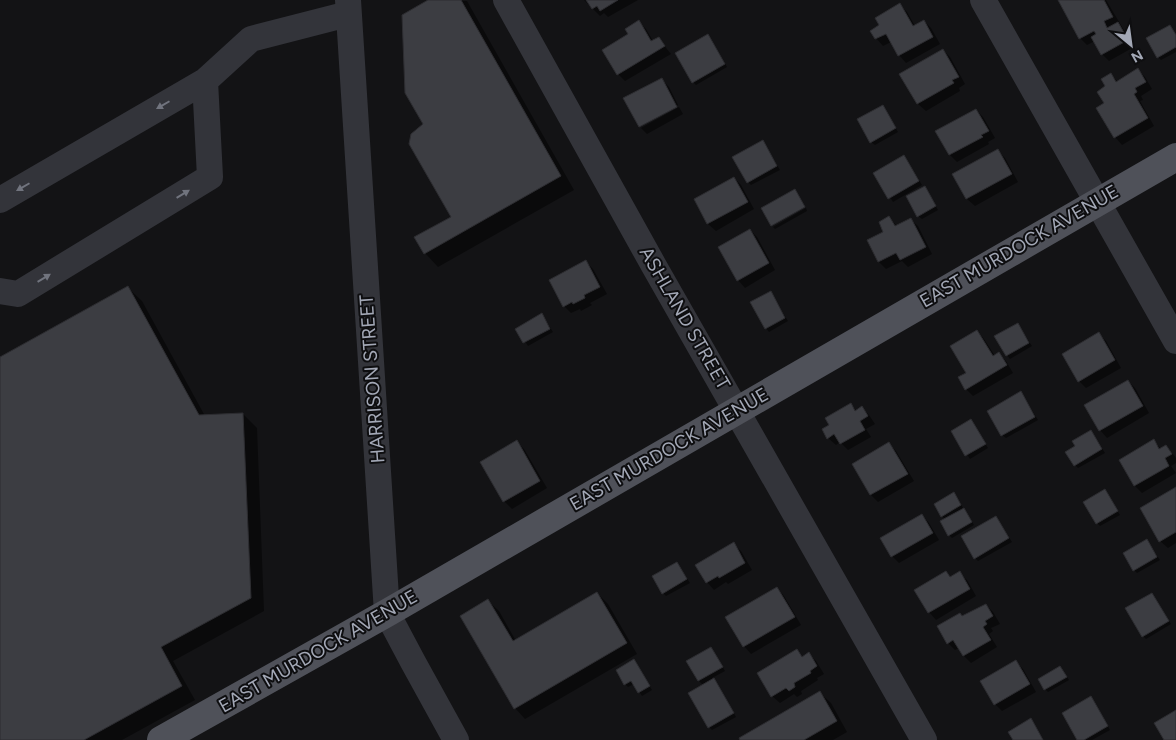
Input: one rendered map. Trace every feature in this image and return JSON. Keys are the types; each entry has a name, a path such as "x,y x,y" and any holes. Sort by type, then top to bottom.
{"main road":[{"name":"EAST MURDOCK AVENUE","path":"167,738 1176,157"}],"street":[{"name":"ASHLAND STREET","path":"506,0 654,266 924,740"},
{"path":"982,0 1176,341"},
{"path":"0,200 206,81 251,39 348,7"},
{"name":"HARRISON STREET","path":"348,7 387,612 456,740"},
{"path":"0,291 18,294 210,178 206,81"}],"building":[{"path":"428,0 461,0 561,176 424,254 414,237 451,217 409,144 411,134 423,124 405,93 402,15"},
{"path":"586,0 618,0 600,11 597,6 592,9"},
{"path":"1058,0 1104,0 1113,17 1104,21 1107,28 1118,22 1128,40 1101,55 1091,37 1096,34 1094,31 1079,39"},
{"path":"900,3 913,26 924,20 933,37 898,56 886,34 875,39 870,31 879,25 875,18"},
{"path":"639,20 651,41 659,37 665,46 617,75 602,50 628,34 625,29"},
{"path":"1170,25 1176,35 1176,47 1157,58 1146,38"},
{"path":"708,34 725,64 692,83 675,53"},
{"path":"943,49 959,77 952,80 954,83 917,104 899,74"},
{"path":"1138,68 1146,82 1135,88 1137,92 1134,94 1148,118 1114,138 1096,108 1104,103 1097,92 1105,86 1101,79 1111,73 1116,82"},
{"path":"662,78 677,107 639,127 623,98"},
{"path":"883,105 896,128 870,143 857,119"},
{"path":"976,109 989,131 981,135 983,137 949,155 935,131"},
{"path":"763,140 777,166 747,183 732,157"},
{"path":"998,149 1012,174 966,199 952,174"},
{"path":"904,155 919,181 888,199 873,173"},
{"path":"734,177 748,202 707,224 694,199"},
{"path":"925,186 936,206 917,217 906,196"},
{"path":"795,189 805,207 771,226 761,208"},
{"path":"889,216 895,226 911,218 926,247 900,260 896,253 878,262 867,240 883,232 879,222"},
{"path":"750,229 769,263 737,281 718,247"},
{"path":"586,260 600,287 584,295 585,298 563,307 549,280"},
{"path":"128,286 199,415 243,413 251,598 161,647 182,686 84,740 0,740 0,357"},
{"path":"771,291 785,318 765,329 750,302"},
{"path":"542,313 550,329 523,343 515,329"},
{"path":"1018,323 1029,343 1006,356 994,336"},
{"path":"977,330 993,356 999,352 1007,365 965,390 958,377 966,373 950,346"},
{"path":"1099,332 1115,360 1078,382 1062,354"},
{"path":"1128,380 1143,406 1099,431 1084,405"},
{"path":"1021,391 1035,417 1001,436 987,411"},
{"path":"851,403 855,411 862,406 868,416 860,421 865,430 840,444 834,434 827,439 822,429 829,425 825,418"},
{"path":"971,419 986,444 965,456 951,431"},
{"path":"1091,430 1102,449 1074,466 1065,452 1075,446 1072,441"},
{"path":"1154,439 1159,449 1166,445 1172,454 1165,458 1169,466 1134,486 1119,460"},
{"path":"517,440 540,481 503,502 480,462"},
{"path":"889,442 908,474 870,495 852,464"},
{"path":"1176,487 1176,532 1159,542 1140,508"},
{"path":"1105,489 1118,511 1096,524 1083,502"},
{"path":"954,492 961,505 941,517 934,504"},
{"path":"964,508 972,522 948,536 940,521"},
{"path":"922,514 933,533 891,557 880,538"},
{"path":"996,516 1009,538 974,559 961,536"},
{"path":"1147,539 1157,557 1133,571 1123,553"},
{"path":"734,542 745,563 706,583 695,565"},
{"path":"677,562 687,579 662,594 652,576"},
{"path":"946,571 950,577 960,571 970,589 928,613 914,590"},
{"path":"777,587 795,617 743,647 725,617"},
{"path":"597,592 627,643 514,709 460,616 488,599 513,641"},
{"path":"1152,593 1169,621 1142,637 1125,608"},
{"path":"986,604 993,616 985,621 987,624 983,627 991,640 963,656 953,640 947,644 937,626 960,613 962,616"},
{"path":"711,647 723,667 698,681 686,661"},
{"path":"797,649 802,657 809,652 817,666 810,671 811,673 794,683 795,687 789,691 786,688 771,697 757,673"},
{"path":"634,659 650,686 638,693 631,681 624,685 616,670"},
{"path":"1016,660 1030,684 994,705 980,681"},
{"path":"1060,666 1067,677 1044,690 1038,679"},
{"path":"714,678 734,713 708,728 688,693"},
{"path":"820,691 837,721 804,740 740,740 739,738"},
{"path":"1091,696 1108,726 1084,740 1077,740 1062,713"},
{"path":"1176,710 1176,740 1164,740 1154,723"},
{"path":"1031,718 1043,740 1013,740 1008,732"}]}
